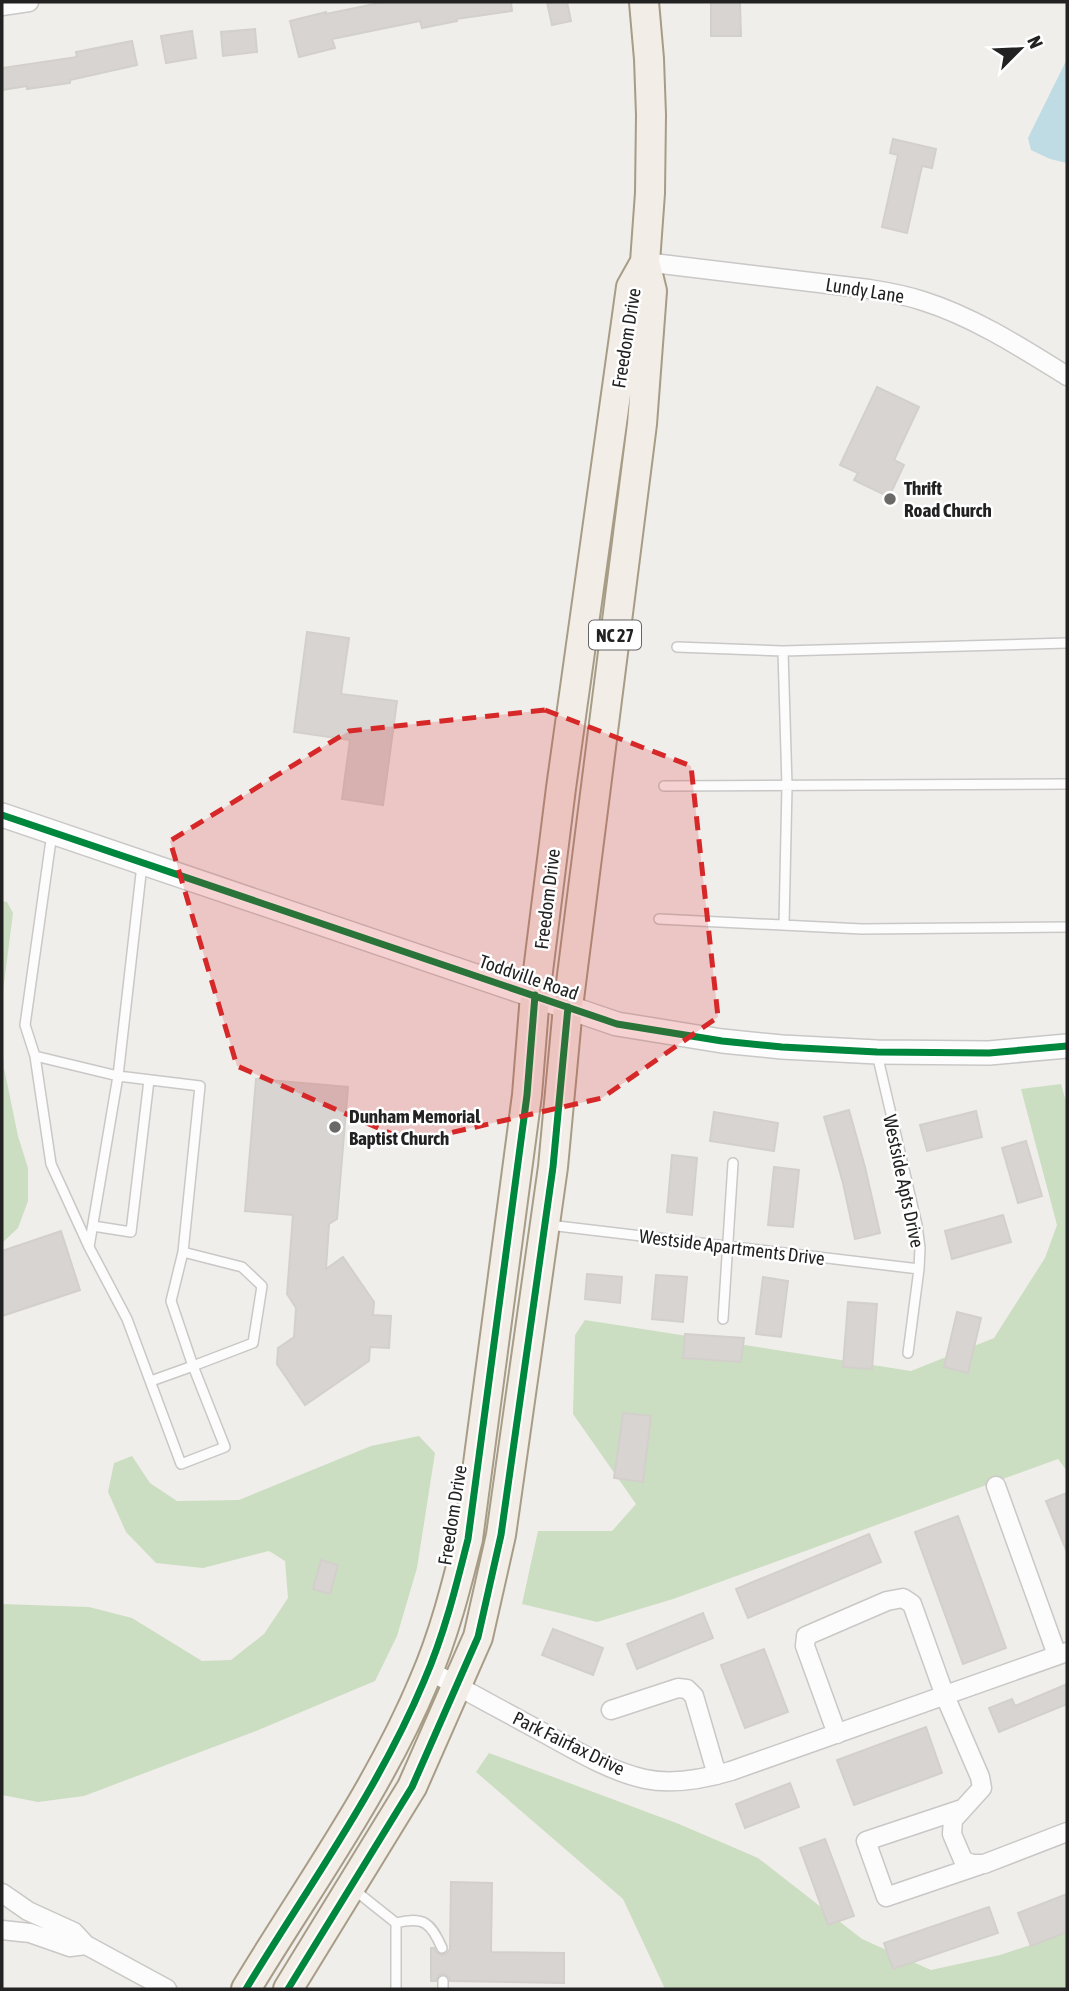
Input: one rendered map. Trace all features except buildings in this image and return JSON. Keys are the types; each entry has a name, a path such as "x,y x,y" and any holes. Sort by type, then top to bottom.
{"main road":[{"name":"Freedom Drive","path":"288,1989 412,1787 478,1637 501,1535 553,1167 568,1007 642,424 652,291 645,262 650,193 651,115 644,2"},
{"name":"Freedom Drive","path":"246,1989 344,1834 389,1756 428,1670 450,1609 468,1539 527,1095 535,995 561,788 631,287 645,262"}],"street":[{"path":"2,6 29,2"},
{"name":"Lundy Lane","path":"645,262 904,295 960,315 1067,376"},
{"name":"Toddville Road","path":"2,815 617,1024 722,1041 877,1052 989,1053 1067,1046"},
{"name":"Park Fairfax Drive","path":"428,1670 613,1768 646,1779 669,1781 717,1775 1062,1653 996,1486"},
{"path":"837,1734 805,1646 806,1636 887,1601 903,1598 912,1604 945,1696 980,1777 982,1788 953,1820 952,1834 963,1860 972,1864 984,1864"},
{"path":"611,1710 678,1688 687,1689 694,1696 717,1775"},
{"path":"965,1808 866,1841 886,1897 1067,1832"},
{"path":"2,1893 28,1911 74,1932 86,1945 166,1989"},
{"path":"2,1930 30,1933 70,1947 86,1945"}],"lane":[{"path":"677,647 783,651 1067,643"},
{"path":"783,651 788,786 784,925"},
{"path":"664,786 1067,784"},
{"path":"34,1056 118,1076 200,1086 183,1252 171,1301 192,1366 225,1447 181,1464 127,1319 89,1247 51,1164 34,1056 25,1025 52,832"},
{"path":"89,1247 118,1076 142,862"},
{"path":"659,919 862,929 1067,927"},
{"name":"Westside Apts Drive","path":"877,1052 920,1248 908,1353"},
{"path":"93,1226 131,1232 149,1080"},
{"path":"723,1319 733,1163"},
{"name":"Westside Apartments Drive","path":"545,1224 919,1269"},
{"path":"150,1381 253,1343 262,1286 242,1267 183,1252"},
{"path":"351,1887 396,1923 418,1920 426,1923 435,1933 442,1948"},
{"path":"396,1923 396,1989"}],"highlighted area":[{"path":"545,710 691,766 718,1017 602,1098 410,1142 237,1066 170,841 349,731"}],"green space":[{"path":"2,901 7,902 13,913 2,999"},
{"path":"2,1040 4,1068 18,1136 28,1168 28,1201 18,1228 2,1243"},
{"path":"1061,1084 1067,1105 1067,1471 1058,1459 673,1599 597,1622 522,1604 538,1531 612,1531 636,1504 573,1414 575,1335 585,1320 911,1371 994,1338 1045,1258 1057,1225 1021,1089"},
{"path":"419,1436 435,1453 417,1568 397,1636 375,1681 256,1731 84,1796 38,1802 2,1795 2,1604 89,1607 132,1618 202,1661 231,1660 264,1634 288,1598 285,1561 269,1551 203,1568 156,1563 126,1532 108,1492 114,1463 132,1456 150,1483 177,1501 239,1500 371,1446"},
{"path":"489,1753 679,1824 758,1858 862,1939 931,1970 1000,1955 1067,1933 1067,1989 665,1989 623,1899 476,1772"}],"water":[{"path":"1067,59 1067,163 1031,150 1028,138"}],"cycle path":[{"path":"2,815 617,1024 722,1041 877,1052 989,1053 1067,1046"},
{"path":"246,1989 364,1800 406,1722 438,1646 449,1611 468,1539 527,1095 535,995"},
{"path":"288,1989 412,1787 478,1637 501,1535 553,1167 568,1007"}],"place":[{"name":"Thrift Road Church","path":"890,499"},
{"name":"Dunham Memorial Baptist Church","path":"335,1127"}]}
